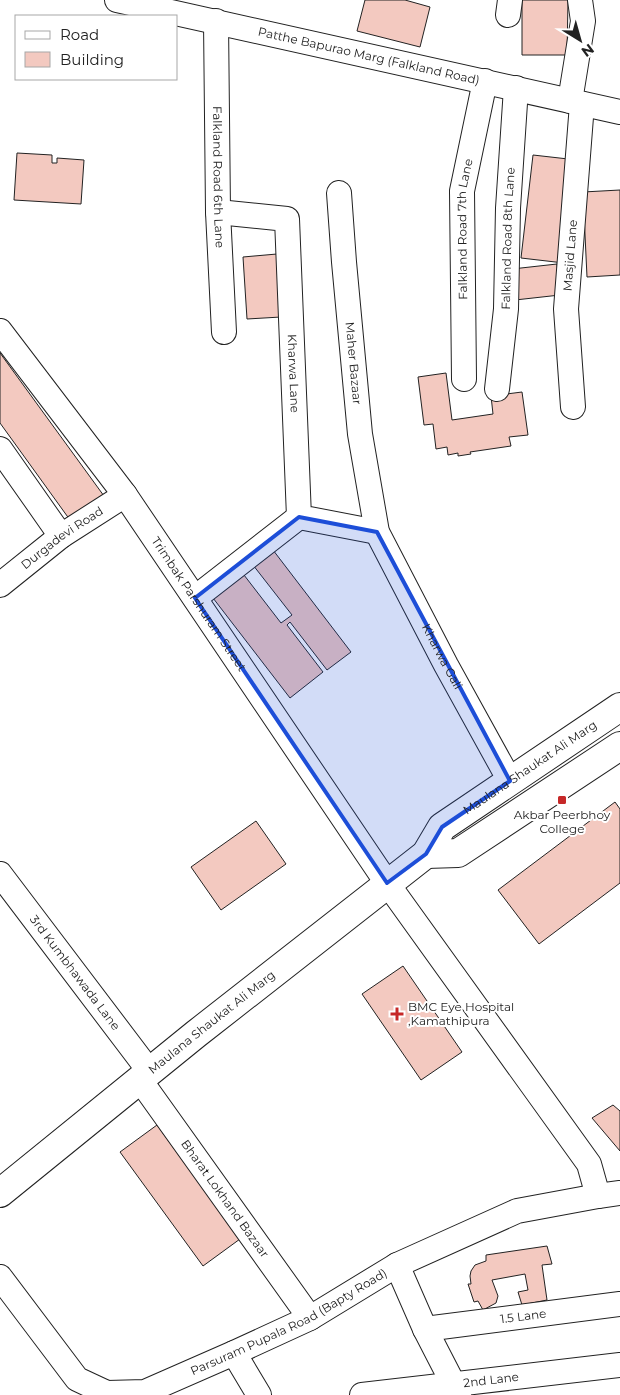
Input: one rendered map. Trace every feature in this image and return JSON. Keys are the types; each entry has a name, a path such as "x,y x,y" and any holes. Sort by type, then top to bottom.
{"main road":[{"name":"Maulana Shaukat Ali Marg","path":"3,1184 145,1076 426,854 442,827 620,707"},
{"path":"426,854 458,854 620,746"}],"street":[{"name":"Patthe Bapurao Marg (Falkland Road)","path":"117,0 620,112"},
{"name":"Masjid Lane","path":"573,407 566,309 576,102 583,21 580,0"},
{"name":"Falkland Road 6th Lane","path":"216,21 218,212 224,332"},
{"name":"Falkland Road 7th Lane","path":"464,378 462,191 485,81"},
{"name":"Falkland Road 8th Lane","path":"498,389 506,309 508,208 516,88"},
{"name":"Maher Bazaar","path":"339,194 360,434 377,532"},
{"name":"Kharwa Lane","path":"218,212 287,219 299,517"},
{"name":"Trimbak Parshuram Street","path":"0,331 125,495 387,883 609,1194"},
{"path":"0,450 61,536"},
{"name":"Durgadevi Road","path":"0,585 61,536 125,495"},
{"path":"195,598 299,517 377,532"},
{"name":"Kharwa Gali","path":"377,532 446,665 510,781"},
{"name":"3rd Kumbhawada Lane","path":"0,874 145,1076"},
{"name":"Bharat Lokhand Bazaar","path":"145,1076 310,1318"},
{"name":"Parsuram Pupala Road (Bapty Road)","path":"0,1277 77,1379 108,1394 145,1392 310,1318 397,1265 517,1211 609,1194"},
{"path":"397,1265 425,1329 456,1390"},
{"name":"1.5 Lane","path":"425,1329 620,1304"},
{"path":"234,1353 259,1395"},
{"name":"2nd Lane","path":"362,1395 456,1390 620,1365"}],"highlighted area":[{"path":"299,517 377,532 510,781 442,827 426,854 387,883 195,598"}],"building":[{"path":"365,0 405,0 430,7 420,47 357,31"},
{"path":"522,0 568,0 567,55 522,55"},
{"path":"17,153 52,155 52,163 57,163 57,158 84,160 81,204 14,200"},
{"path":"533,155 577,160 564,263 521,258"},
{"path":"620,190 620,275 587,277 583,192"},
{"path":"277,254 281,317 247,319 243,257"},
{"path":"557,264 560,295 515,300 512,269"},
{"path":"0,353 104,496 70,520 0,423"},
{"path":"446,373 452,420 493,414 491,396 522,392 528,435 509,437 511,446 470,452 471,454 458,456 458,453 448,455 447,447 436,449 433,424 424,425 418,377"},
{"path":"273,550 351,652 327,670 290,622 287,625 323,672 290,698 213,598 244,575 281,623 292,615 253,565"},
{"path":"615,802 620,809 620,883 539,944 498,890"},
{"path":"256,821 286,864 221,910 191,867"},
{"path":"403,966 462,1052 421,1080 362,994"},
{"path":"613,1105 620,1111 620,1151 592,1118"},
{"path":"157,1125 240,1239 203,1266 120,1152"},
{"path":"547,1246 552,1264 542,1265 547,1300 522,1305 518,1292 528,1290 525,1274 492,1280 498,1296 496,1303 483,1310 478,1301 474,1302 468,1284 471,1284 471,1271 475,1265 486,1261 486,1255"}],"place":[{"name":"Akbar Peerbhoy College","path":"562,800"},
{"name":"BMC Eye Hospital ,Kamathipura","path":"397,1014"}]}
